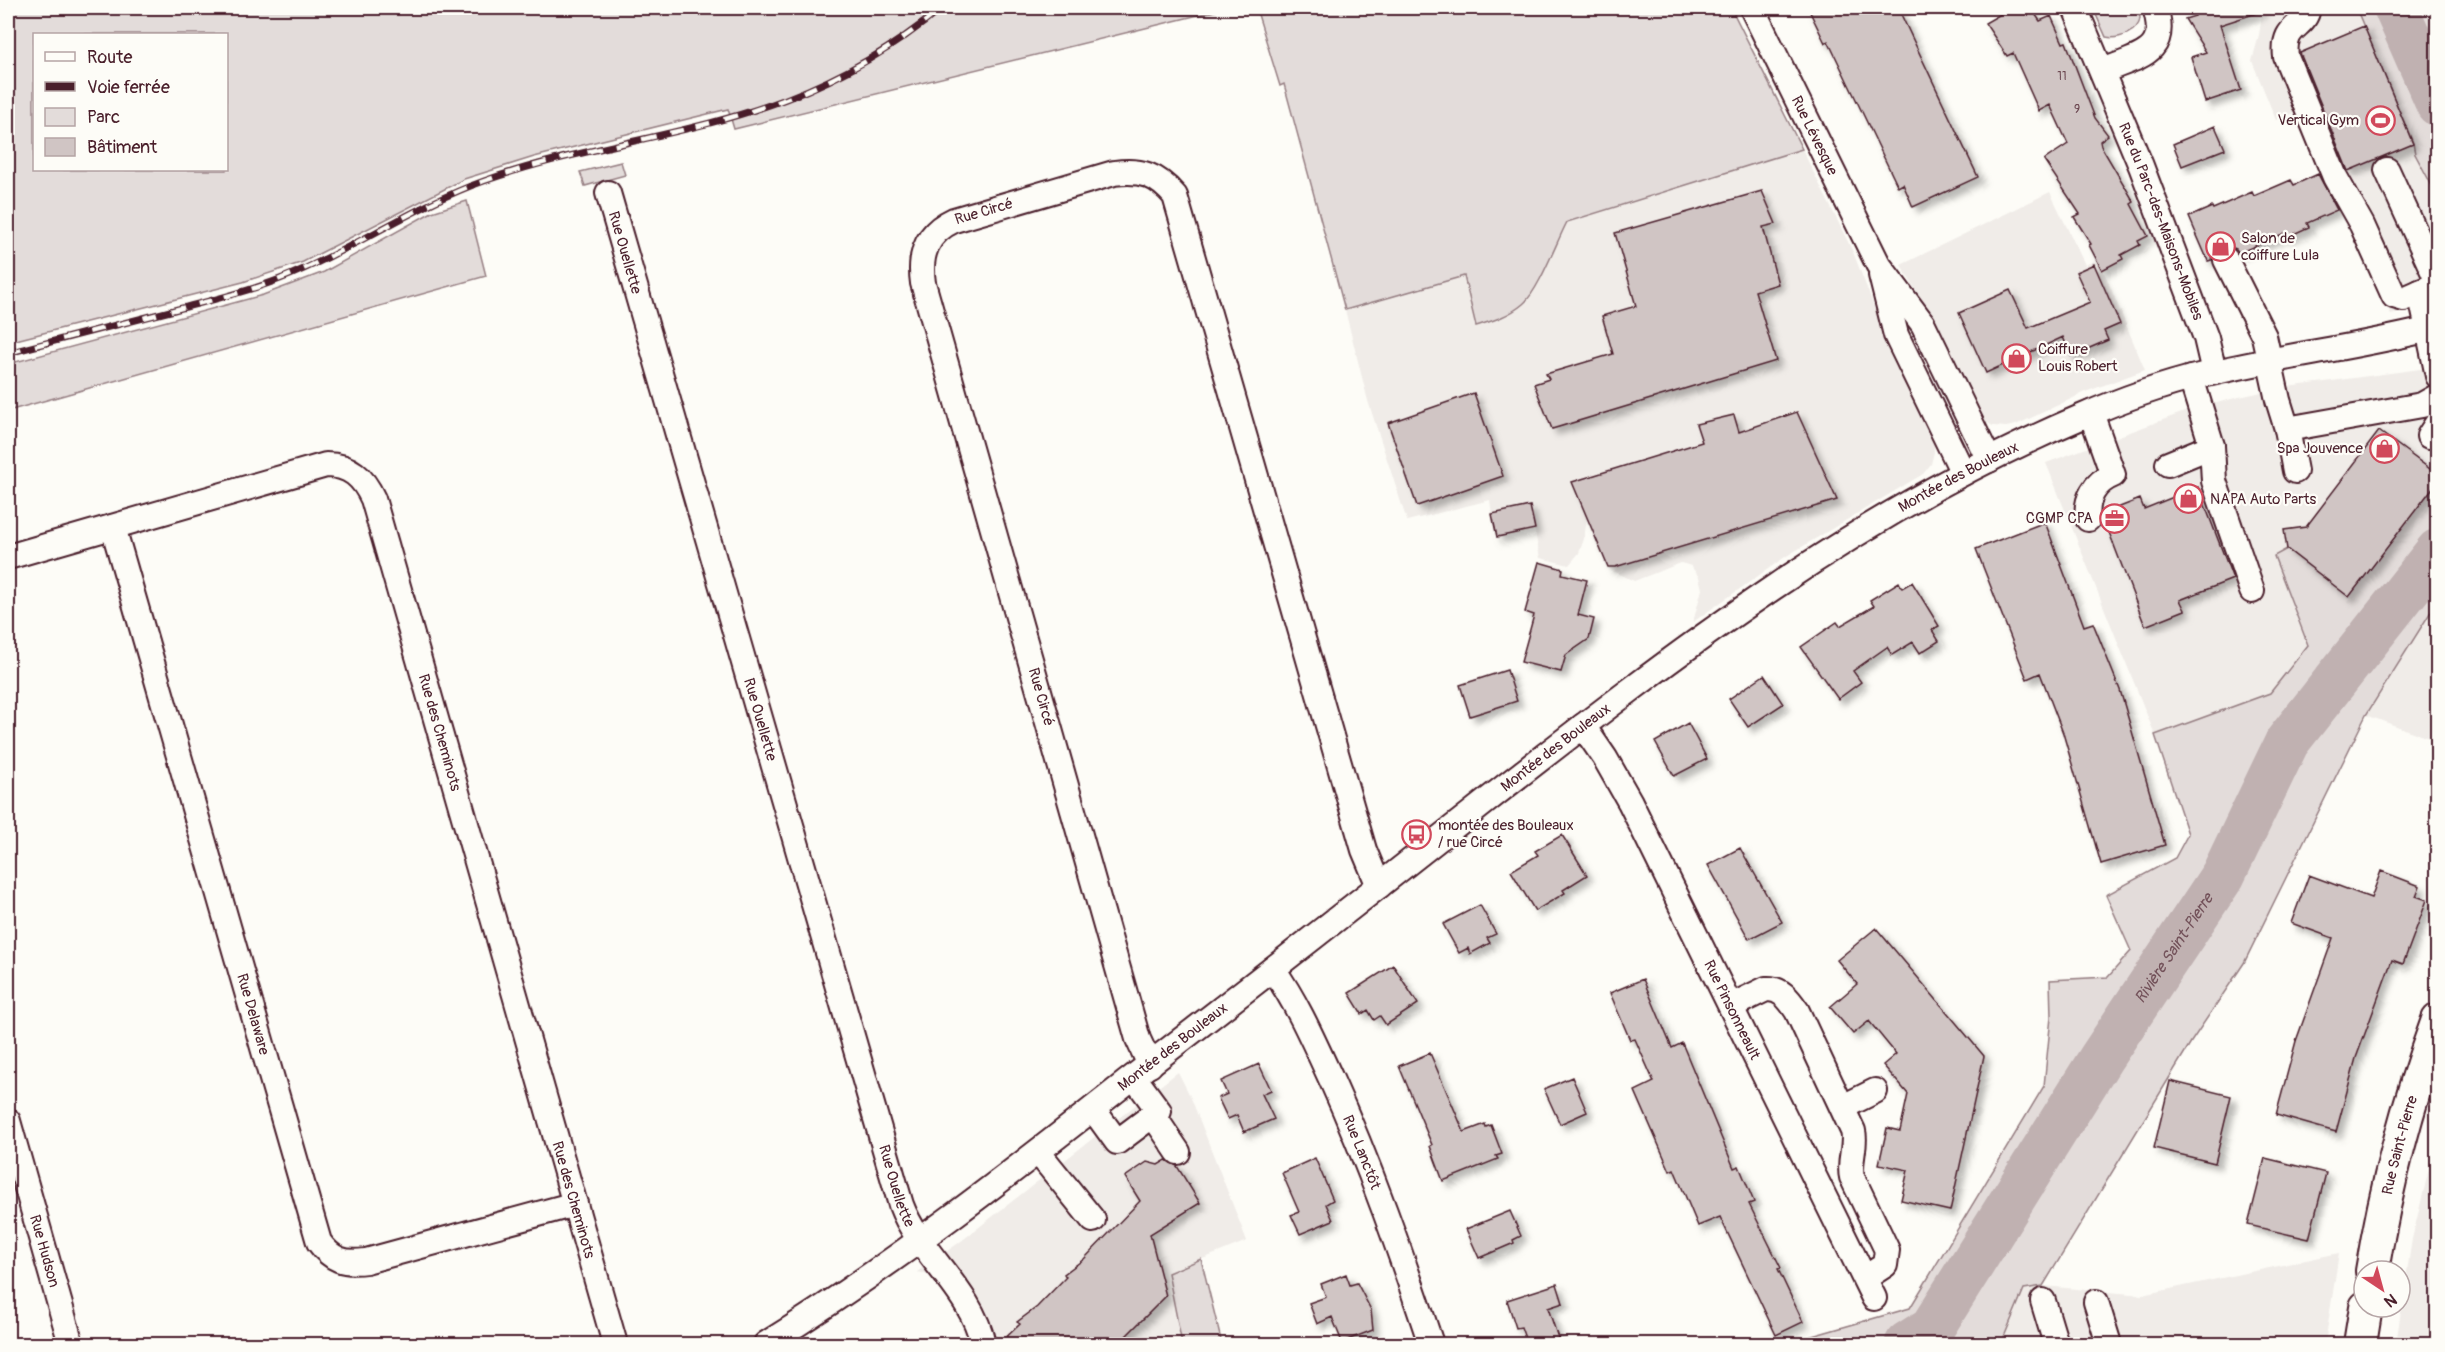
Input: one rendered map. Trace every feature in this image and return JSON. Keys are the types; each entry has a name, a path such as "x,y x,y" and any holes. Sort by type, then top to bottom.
{"main road":[{"name":"Rue Saint-Pierre","path":"2374,1259 2393,1163 2413,1091 2438,1020"},
{"path":"2360,1344 2364,1319"}],"street":[{"name":"Rue Lévesque","path":"1752,8 1878,264 1923,324 1989,460"},
{"name":"Rue du Parc-des-Maisons-Mobiles","path":"2075,8 2103,71 2206,338 2214,372"},
{"path":"2103,71 2145,53 2156,45 2160,32 2155,8"},
{"path":"2308,8 2306,16 2293,27 2287,36 2286,57 2335,177 2362,225 2391,292 2398,299 2432,286"},
{"path":"2387,170 2432,286 2438,376"},
{"name":"Rue Circé","path":"1153,1115 1159,1111 1142,1071 1136,1032 923,283 921,258 932,235 941,226 954,220 1114,173 1129,171 1143,172 1156,177 1175,196 1364,850 1379,886"},
{"name":"Rue Ouellette","path":"608,193 898,1194 906,1217 920,1241 936,1259 973,1314 979,1326 983,1344"},
{"path":"2226,260 2264,336 2295,471"},
{"name":"Rue Lévesque","path":"1878,264 1896,335 1963,473"},
{"name":"Montée des Bouleaux","path":"766,1344 836,1300 920,1241 1038,1152 1583,726 1689,646 1766,591 1892,513 1963,473 2091,412 2214,372 2433,328"},
{"path":"2191,378 2212,446 2214,481 2252,591"},
{"path":"2287,429 2422,405 2438,396"},
{"path":"2088,519 2087,510 2098,483 2113,475 2091,412"},
{"path":"2168,464 2212,446"},
{"name":"Rue des Cheminots","path":"8,557 326,465 346,467 358,475 367,486 373,499 615,1344"},
{"name":"Rue Delaware","path":"113,527 320,1242 337,1260 351,1263 366,1261 574,1204"},
{"name":"Rue Pinsonneault","path":"1583,726 1605,758 1630,802 1870,1288 1885,1265 1887,1250 1852,1177 1851,1158 1855,1137 1843,1107"},
{"name":"Rue Lanctôt","path":"1273,969 1300,1011 1355,1132 1398,1244 1431,1344"},
{"path":"1731,1006 1766,989 1781,992 1790,999 1797,1011 1843,1107 1875,1091"},
{"path":"1093,1109 1117,1142 1153,1115 1178,1152"},
{"name":"Rue Hudson","path":"8,1121 71,1344"},
{"path":"1038,1152 1093,1220"},
{"path":"2043,1301 2056,1344"},
{"path":"2096,1302 2109,1344"}],"shaded area":[{"path":"2263,8 2356,8 2413,144 2415,154 2437,195 2437,303 2391,315 2302,110 2276,120 2252,61"},
{"path":"1802,149 1853,252 1889,345 1930,430 1934,441 1934,452 1931,464 1923,474 1785,557 1693,622 1702,589 1699,577 1691,566 1681,563 1634,581 1609,569 1587,518 1579,553 1569,565 1540,558 1530,506 1492,514 1490,500 1407,521 1368,401 1345,310 1464,276 1476,326 1502,317 1524,303 1538,281 1567,222"},
{"path":"2050,192 2085,265 2094,261 2102,267 2145,370 2088,391 2016,425 1993,426 1982,420 1973,408 1926,308 1901,265"},
{"path":"2437,363 2437,481 2270,693 2155,735 2046,463 2187,411 2235,398 2280,388 2420,369"},
{"path":"2437,602 2437,741 2366,715"},
{"path":"1178,1072 1191,1098 1247,1241 1168,1273 1182,1344 968,1344 957,1314 940,1284 929,1274 917,1272 960,1242"},
{"path":"2437,1136 2437,1344 2396,1344 2400,1319 2412,1319 2412,1259 2409,1259"},
{"path":"2339,1253 2325,1344 2000,1344 2024,1289 2044,1286 2142,1295"}],"green space":[{"path":"8,8 1227,8 734,129 728,109 534,157 464,179 303,262 243,282 8,342"},
{"path":"1256,8 1731,8 1802,149 1567,222 1529,297 1518,308 1494,320 1476,326 1464,276 1345,310 1284,84 1280,86"},
{"path":"2093,8 2137,8 2139,23 2127,34 2106,37"},
{"path":"2356,8 2431,8 2438,23 2437,195 2415,154 2413,143"},
{"path":"621,162 625,175 585,186 580,172"},
{"path":"467,201 486,276 8,411 8,364 263,295 324,272 432,212"},
{"path":"2437,481 2437,602 2366,715 2244,963 2191,1042 2043,1286 2024,1289 2001,1344 1784,1344 1910,1308 2044,1086 2051,1017 2050,980 2108,977 2131,951 2106,895 2175,858 2188,834 2155,735 2270,693 2308,645 2274,556 2287,549 2349,596"},
{"path":"1201,1259 1222,1344 1182,1344 1168,1273"}],"building":[{"path":"1808,8 1898,8 1978,177 1913,207 1903,184 1898,187 1828,41 1825,43"},
{"path":"2011,8 2031,8 2040,21 2051,16 2063,43 2066,42 2095,118 2108,135 2100,141 2101,146 2134,202 2131,204 2148,236 2138,241 2140,245 2121,255 2123,259 2102,270 2089,245 2091,244 2074,217 2080,214 2044,160 2068,144 2050,105 2039,111 2013,53 2007,56 1985,23"},
{"path":"2193,8 2260,8 2260,12 2220,25 2241,90 2205,102 2191,57 2206,52 2185,19 2195,16"},
{"path":"2364,26 2413,144 2348,171 2300,53"},
{"path":"2215,126 2225,149 2182,166 2173,144"},
{"path":"2318,174 2337,210 2307,223 2309,227 2287,237 2285,233 2239,253 2236,249 2227,246 2220,247 2214,252 2212,260 2208,261 2189,217 2252,192 2254,196 2291,180 2294,185"},
{"path":"1762,191 1776,224 1763,227 1778,284 1755,291 1776,361 1552,429 1534,384 1549,379 1546,374 1613,354 1602,316 1636,306 1615,233"},
{"path":"2094,264 2120,324 2104,331 2108,340 2071,356 2063,337 1986,373 1959,313 2010,290 2028,328 2090,302 2076,272"},
{"path":"1474,393 1503,476 1417,506 1388,423"},
{"path":"1797,412 1837,500 1615,567 1608,567 1572,482 1702,442 1696,424 1734,415 1739,432"},
{"path":"2379,431 2438,475 2438,481 2349,597 2287,549 2284,530 2306,527"},
{"path":"2198,487 2233,579 2180,600 2185,610 2145,626 2102,514 2140,499 2144,509"},
{"path":"1530,506 1535,529 1497,537 1492,514"},
{"path":"2045,522 2084,626 2093,623 2120,690 2165,845 2101,864 2063,733 2040,673 2027,679 1976,549"},
{"path":"1539,562 1563,569 1562,574 1587,580 1578,615 1594,619 1589,639 1566,655 1561,672 1521,662 1534,615 1525,612"},
{"path":"1899,582 1902,588 1912,582 1939,626 1932,630 1939,641 1920,653 1913,642 1892,655 1887,647 1853,671 1861,682 1838,699 1801,647 1837,622 1840,626 1874,606 1870,600"},
{"path":"1507,670 1517,701 1470,716 1460,685"},
{"path":"1764,675 1783,704 1748,727 1729,699"},
{"path":"1688,723 1707,759 1674,776 1655,742"},
{"path":"1562,835 1587,875 1563,890 1565,893 1535,911 1511,871 1538,855 1535,851"},
{"path":"1740,848 1782,922 1749,939 1708,865"},
{"path":"2381,871 2420,886 2416,896 2427,900 2403,964 2392,960 2356,1058 2336,1132 2276,1115 2296,1041 2333,938 2291,923 2309,875 2371,898"},
{"path":"1480,905 1496,934 1487,938 1490,943 1470,954 1468,948 1459,953 1443,924"},
{"path":"1876,928 1984,1056 1950,1211 1901,1200 1908,1170 1879,1164 1887,1128 1900,1131 1908,1094 1883,1065 1896,1054 1869,1021 1853,1034 1830,1007 1857,984 1837,960"},
{"path":"1393,965 1418,1004 1386,1025 1380,1016 1374,1020 1368,1010 1362,1014 1349,993"},
{"path":"1643,979 1672,1048 1682,1043 1734,1168 1739,1166 1754,1202 1749,1204 1781,1268 1778,1269 1803,1322 1776,1335 1720,1217 1698,1226 1674,1169 1670,1171 1635,1091 1654,1082 1635,1039 1630,1040 1610,993"},
{"path":"1430,1053 1464,1132 1485,1124 1486,1127 1491,1125 1502,1154 1496,1156 1498,1159 1443,1181 1430,1146 1432,1145 1399,1066"},
{"path":"1259,1064 1271,1090 1262,1094 1274,1119 1244,1132 1237,1115 1228,1119 1218,1098 1227,1094 1221,1081"},
{"path":"1572,1077 1587,1112 1560,1124 1544,1089"},
{"path":"2170,1081 2231,1096 2215,1163 2154,1148"},
{"path":"1315,1158 1333,1200 1326,1204 1333,1220 1300,1234 1291,1215 1299,1212 1282,1173"},
{"path":"2265,1158 2326,1173 2309,1239 2248,1225"},
{"path":"1166,1160 1177,1166 1200,1203 1150,1234 1166,1296 1118,1344 999,1344 1020,1324 1017,1322 1037,1307 1066,1277 1064,1274 1084,1259 1140,1201 1125,1177 1147,1162 1158,1165"},
{"path":"1510,1211 1521,1236 1513,1240 1514,1243 1479,1258 1466,1229"},
{"path":"1346,1274 1350,1285 1357,1283 1371,1310 1373,1330 1342,1342 1332,1317 1317,1324 1309,1303 1326,1297 1321,1284"},
{"path":"1557,1284 1563,1303 1548,1308 1560,1344 1527,1344 1521,1327 1516,1328 1507,1300"}],"waterway":[{"name":"Rivière Saint-Pierre","path":"2396,8 2438,104"},
{"name":"Rivière Saint-Pierre","path":"1907,1344 1932,1328 2101,1058 2223,875 2287,742 2438,551"}],"railway":[{"path":"8,353 268,284 306,268 432,203 484,181 559,159 749,112 786,99 868,60 906,36 942,8"}],"place":[{"name":"Vertical Gym","path":"2380,120"},
{"name":"Salon de coiffure Lula","path":"2220,247"},
{"name":"Coiffure Louis Robert","path":"2017,358"},
{"name":"Spa Jouvence","path":"2384,448"},
{"name":"NAPA Auto Parts","path":"2189,499"},
{"name":"CGMP CPA","path":"2114,518"},
{"name":"montée des Bouleaux / rue Circé","path":"1417,834"}]}
